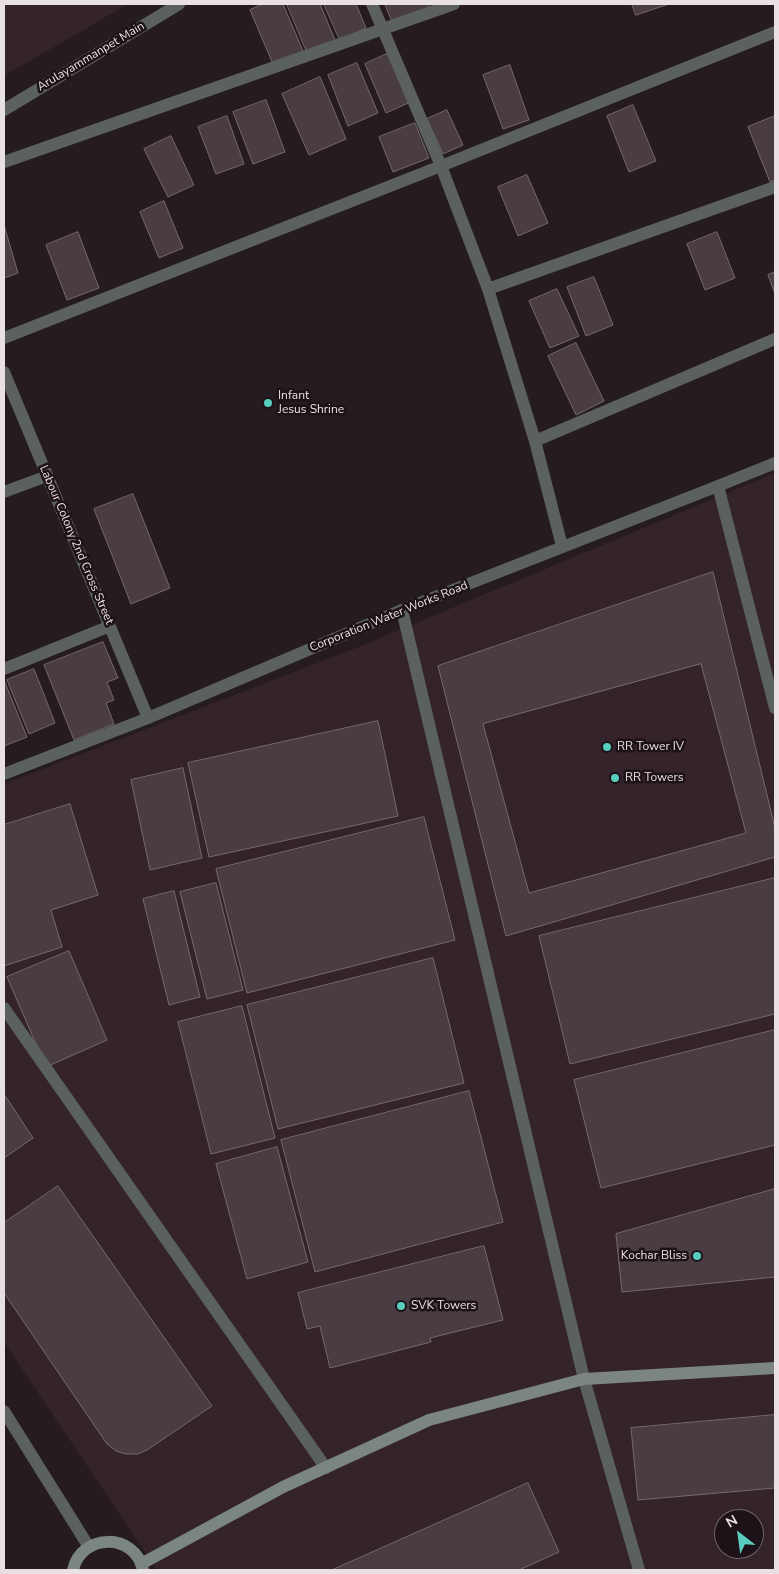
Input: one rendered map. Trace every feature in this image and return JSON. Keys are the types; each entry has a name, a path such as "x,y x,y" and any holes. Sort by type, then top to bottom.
{"main road":[{"path":"73,1570 80,1554 98,1542 109,1541 120,1543 129,1548 137,1555 142,1567 283,1487 429,1420 584,1379 775,1368"}],"street":[{"name":"Arulayammanpet Main","path":"4,110 179,4"},
{"path":"372,4 441,166 488,289 535,441 562,546"},
{"path":"4,162 454,4"},
{"path":"4,338 775,32"},
{"path":"488,289 775,187"},
{"path":"535,441 775,339"},
{"name":"Labour Colony 2nd Cross Street","path":"4,372 148,718"},
{"name":"Corporation Water Works Road","path":"4,774 148,718 402,610 775,462"},
{"path":"4,492 47,476"},
{"path":"718,486 775,708"},
{"path":"402,610 584,1379 639,1570"},
{"path":"4,669 110,626"},
{"path":"4,1008 326,1468"},
{"path":"4,1411 89,1547"}],"shaded area":[{"path":"4,4 128,4 4,76"},
{"path":"775,473 775,1570 157,1570 4,1342 4,784 356,648"}],"building":[{"path":"263,4 283,4 303,51 273,64 250,10"},
{"path":"287,4 320,4 335,40 307,52"},
{"path":"324,4 356,4 366,28 340,40"},
{"path":"385,4 429,4 430,8 393,23"},
{"path":"632,4 669,4 636,15"},
{"path":"391,52 413,101 386,113 365,64"},
{"path":"357,63 378,113 348,126 328,75"},
{"path":"510,65 529,120 503,129 483,75"},
{"path":"320,77 346,139 309,155 282,94"},
{"path":"266,100 285,152 253,164 233,112"},
{"path":"633,105 656,161 629,172 607,116"},
{"path":"447,110 463,145 443,154 427,119"},
{"path":"227,116 244,164 216,174 198,127"},
{"path":"775,116 775,180 770,182 748,127"},
{"path":"415,123 429,158 393,172 379,137"},
{"path":"171,136 194,185 168,197 144,149"},
{"path":"527,175 548,223 518,236 498,187"},
{"path":"164,201 183,248 159,258 140,212"},
{"path":"4,225 18,273 4,278"},
{"path":"78,232 99,288 67,300 46,245"},
{"path":"717,232 735,278 705,290 687,244"},
{"path":"775,272 775,294 768,275"},
{"path":"594,277 613,325 586,336 567,287"},
{"path":"557,289 579,336 550,348 529,301"},
{"path":"576,343 604,401 576,415 548,356"},
{"path":"133,494 170,588 131,604 94,509"},
{"name":"RR Tower IV","path":"713,572 775,828 775,857 506,936 438,666"},
{"path":"103,642 118,678 107,682 114,700 106,703 114,724 74,740 44,665"},
{"name":"RR Towers","path":"701,664 746,833 529,893 483,724"},
{"path":"34,669 55,723 29,734 7,680"},
{"path":"4,680 27,737 4,746"},
{"path":"378,721 398,816 209,857 188,763"},
{"path":"183,768 202,858 150,870 131,780"},
{"path":"70,804 98,895 51,910 62,947 4,966 4,825"},
{"path":"424,817 455,940 247,993 216,869"},
{"path":"775,878 775,1014 570,1064 539,936"},
{"path":"216,883 243,990 207,999 180,892"},
{"path":"174,891 200,997 169,1005 143,899"},
{"path":"69,951 107,1040 46,1067 7,977"},
{"path":"433,958 464,1083 278,1129 247,1005"},
{"path":"242,1006 275,1138 211,1154 178,1022"},
{"path":"775,1030 775,1145 601,1188 574,1080"},
{"path":"469,1091 503,1222 315,1272 281,1140"},
{"path":"4,1094 33,1138 4,1158"},
{"path":"277,1147 308,1262 247,1279 216,1164"},
{"path":"58,1186 212,1406 147,1450 138,1454 126,1454 116,1451 107,1444 4,1293 4,1223"},
{"name":"Kochar Bliss","path":"775,1189 775,1277 622,1292 616,1234"},
{"name":"SVK Towers","path":"484,1246 503,1320 430,1338 431,1342 330,1368 320,1326 307,1329 298,1293"},
{"path":"775,1415 775,1488 638,1500 631,1428"},
{"path":"528,1483 559,1552 519,1570 332,1570"}],"place":[{"name":"Infant Jesus Shrine","path":"268,403"},
{"name":"RR Tower IV","path":"607,747"},
{"name":"RR Towers","path":"615,778"},
{"name":"Kochar Bliss","path":"697,1256"},
{"name":"SVK Towers","path":"401,1306"}]}
